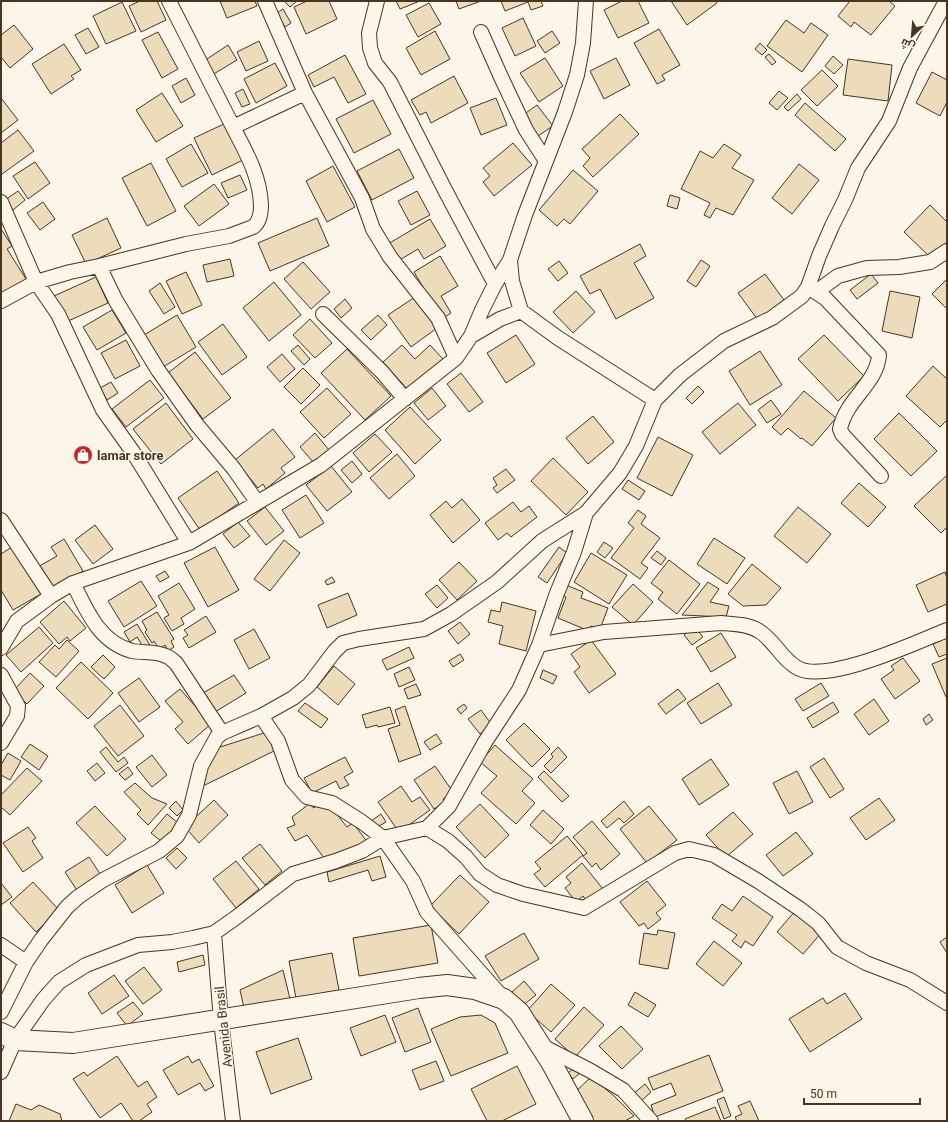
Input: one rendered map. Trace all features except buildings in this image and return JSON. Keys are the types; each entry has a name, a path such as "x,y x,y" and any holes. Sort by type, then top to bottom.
{"main road":[{"path":"8,1036 73,1043 221,1021 419,988 447,985 475,989 504,999 519,1012 540,1045 583,1121"}],"street":[{"path":"1,300 36,282 70,272 186,244 229,236 255,225 261,213 261,191 254,167 169,1"},
{"path":"265,1 305,93 362,198 373,229 390,257 438,318 456,358"},
{"path":"377,1 369,33 370,48 375,63 390,82 495,284"},
{"path":"1,648 17,621 51,596 73,583 189,543 321,465 456,358 471,336 495,284 510,260 525,215 565,112 577,75 583,43 586,1"},
{"path":"812,289 819,256 858,168 889,121 910,68 946,1"},
{"path":"481,32 526,130 546,160"},
{"path":"233,127 305,93"},
{"path":"1,202 36,282 58,314 103,410 133,452 189,543"},
{"path":"1,1012 26,962 40,940 58,918 78,898 103,880 159,851 177,836 189,816 201,766 216,737 261,716 292,698 309,685 334,652 343,643 359,639 424,629 451,614 497,582 542,541 586,512 620,473 636,446 655,400 680,375 724,341 772,318 812,289 838,276 867,268 899,267 930,262 947,251"},
{"path":"510,260 512,281 520,311 558,338 655,400"},
{"path":"99,266 116,301 158,370 197,425 234,469 257,502"},
{"path":"812,289 825,298 879,355 879,363 875,373 846,410 840,429 842,434 880,476"},
{"path":"471,336 500,319 520,311"},
{"path":"323,314 382,372 405,399"},
{"path":"1,1072 8,1036 59,982 86,964 138,945 172,942 214,933 234,920 293,874 336,861 362,851 383,838 427,828 449,806 485,742 519,690 539,645 557,593 574,552 586,512"},
{"path":"1,520 51,596"},
{"path":"73,583 93,622 111,641 134,651 167,656 176,663 222,733"},
{"path":"539,645 604,632 699,624 733,624 751,627 761,632 783,656 797,668 817,672 830,671 861,663 947,630"},
{"path":"1,675 18,706 16,716 1,743"},
{"path":"261,716 278,741 292,780 307,797 332,803 362,822 383,838 413,881 427,912 504,999"},
{"path":"427,828 448,841 466,857 480,874 497,885 523,894 584,908 675,853 689,849 714,855 800,908 818,923 837,947 866,963 910,980 947,1003"},
{"name":"Avenida Brasil","path":"214,933 221,1021 233,1121"},
{"path":"1,945 26,962"},
{"path":"540,1045 589,1070 623,1090 651,1121"}],"place":[{"name":"lamar store","path":"83,455"}]}
